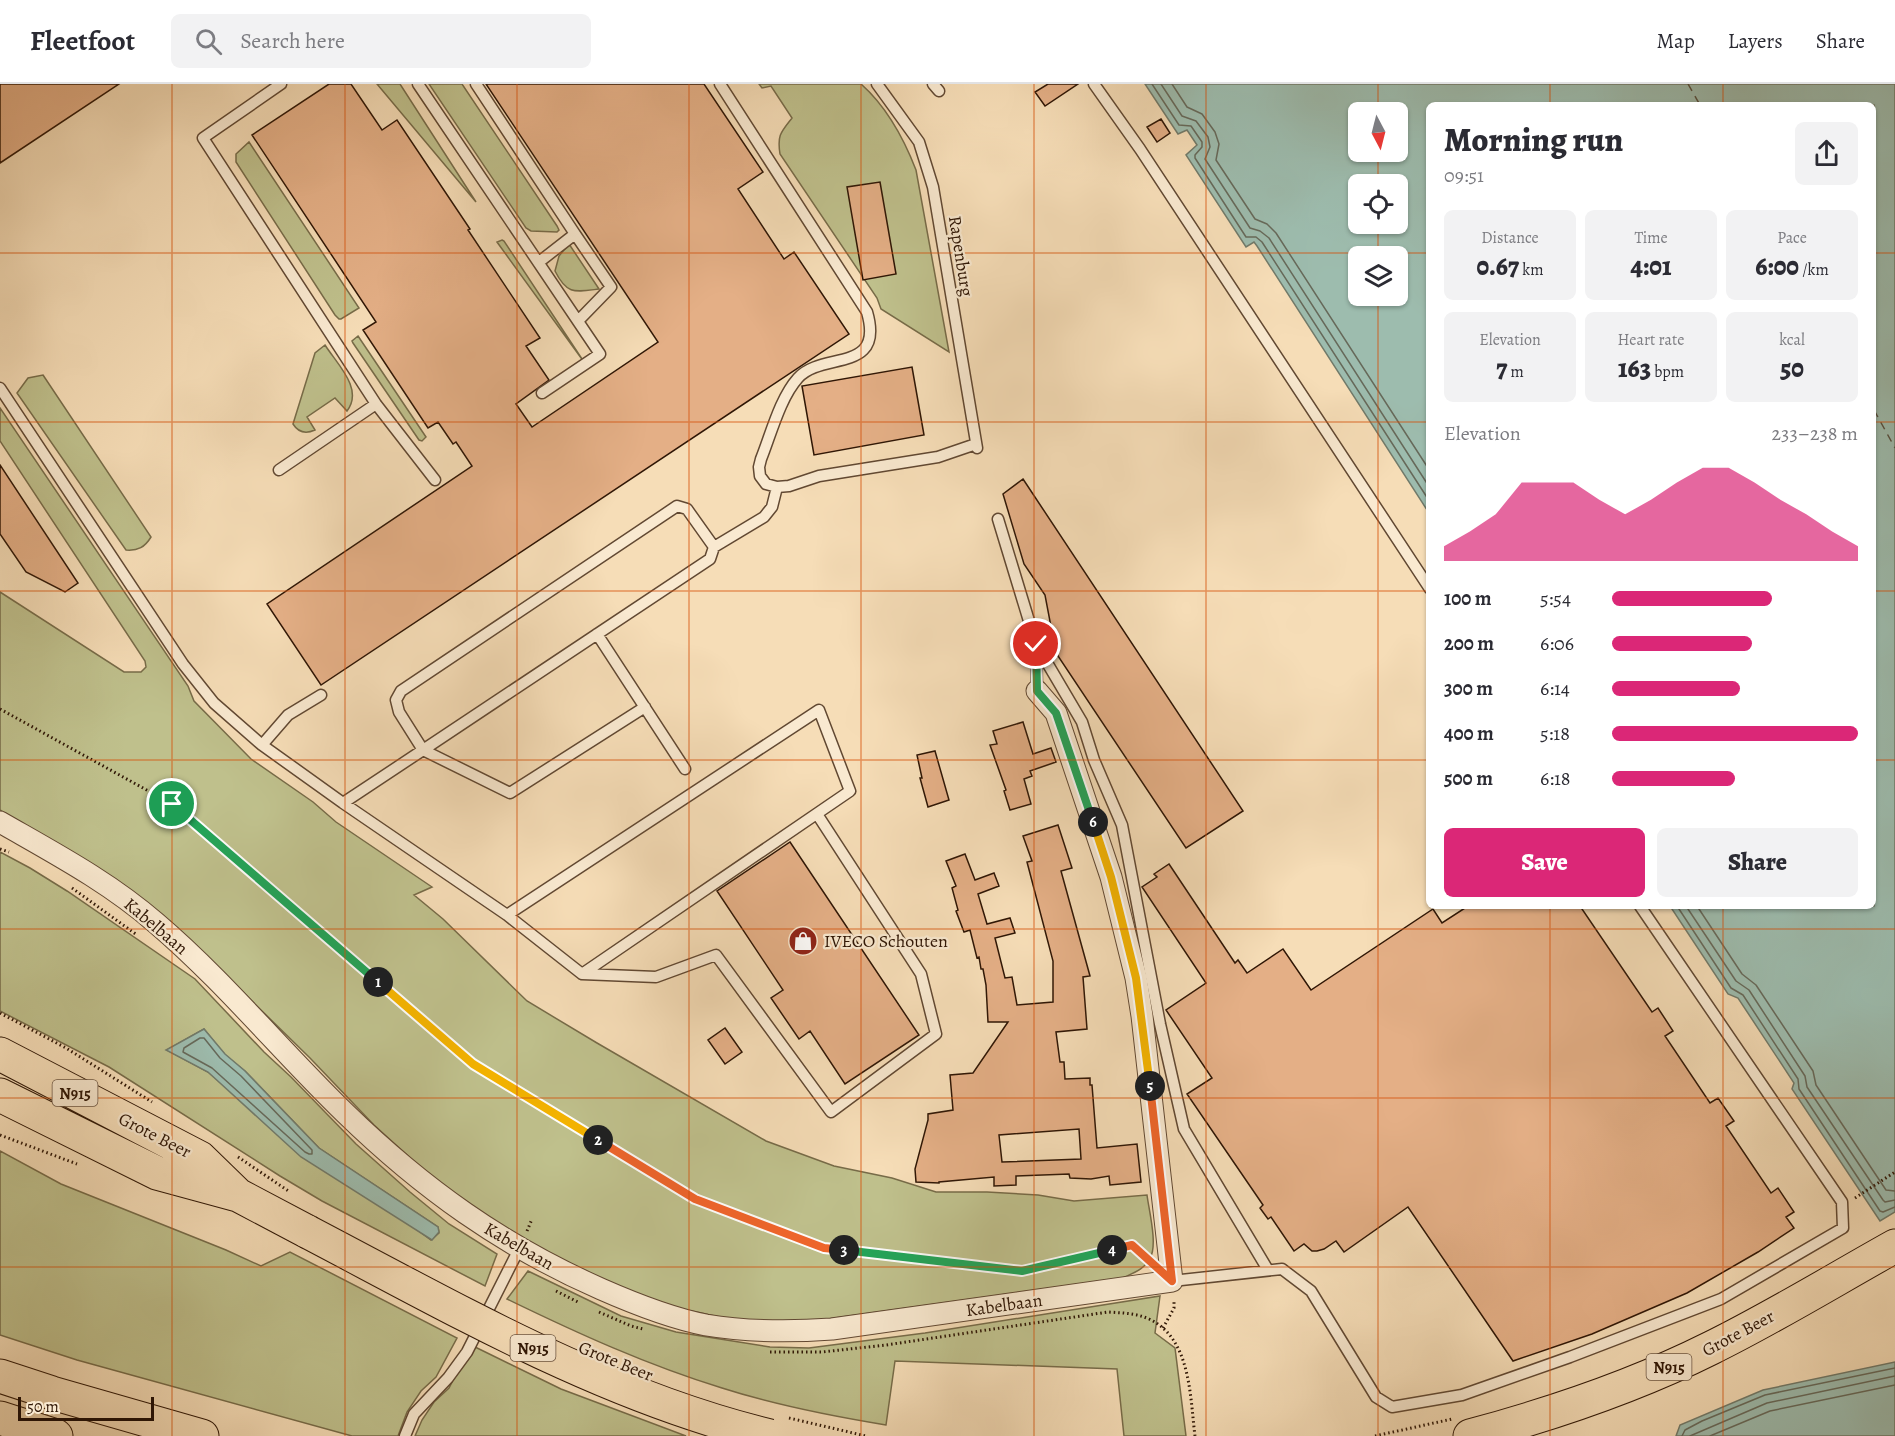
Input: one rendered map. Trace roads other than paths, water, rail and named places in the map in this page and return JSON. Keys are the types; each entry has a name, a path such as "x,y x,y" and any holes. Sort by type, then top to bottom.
{"main road":[{"name":"Grote Beer","path":"0,1054 200,1158 238,1195"},
{"name":"Grote Beer","path":"0,1095 157,1173 238,1195 499,1332 564,1363 695,1413 776,1426"},
{"name":"Grote Beer","path":"1470,1436 1561,1409 1640,1380 1710,1349 1895,1246"},
{"path":"0,1376 202,1436"},
{"path":"0,1418 56,1436"}],"street":[{"path":"1037,691 1056,713 1111,877 1136,978 1172,1281"},
{"name":"Kabelbaan","path":"0,822 81,868 137,907 202,966 345,1113 430,1188 519,1249 624,1299 666,1315 705,1324 750,1330 794,1332 832,1329 1172,1281"}],"lane":[{"path":"281,84 203,138 376,404 435,480"},
{"path":"418,84 600,354 542,393"},
{"path":"476,84 611,287 578,321"},
{"path":"343,803 710,559 714,547 764,517 772,507 777,487 766,484 760,476 759,467 788,392 808,371 854,356 866,347 870,338 871,325 867,312 720,84"},
{"name":"Rapenburg","path":"777,487 789,486 819,476 938,457 976,446 933,187 919,142 877,84"},
{"path":"1094,84 1426,583"},
{"path":"539,262 575,234"},
{"path":"0,388 183,664 214,703 262,745 507,915 582,974 656,976 716,955 831,1112 936,1034 921,974 817,814"},
{"path":"279,470 376,404"},
{"path":"645,707 510,793 423,750 399,712 396,700 401,691 677,506 687,509 714,547"},
{"path":"998,519 1036,644 1082,722 1094,760 1122,825 1160,1024 1184,1129 1268,1270"},
{"path":"597,634 685,769"},
{"path":"1036,644 1037,691"},
{"path":"262,745 288,715 321,695"},
{"path":"507,915 819,710 850,791 582,974"},
{"path":"1172,1281 1282,1269 1311,1291 1376,1397 1392,1407 1462,1395 1570,1357 1721,1299 1843,1228 1842,1202 1642,909"},
{"path":"405,1436 414,1414 448,1378 467,1352 519,1249"}],"water":[{"path":"1145,84 1895,84 1895,1212 1880,1221 1792,1089 1794,1083 1738,998 1728,994 1672,909 1876,909 1876,102 1426,102 1426,508 1257,246 1254,242 1246,247 1186,155 1197,145 1187,130 1178,134"},
{"path":"204,1029 225,1054 245,1071 319,1148 438,1227 439,1232 432,1240 301,1157 208,1072 166,1050"},
{"path":"1895,1362 1895,1436 1676,1436 1680,1425 1763,1390"}],"place":[{"name":"IVECO Schouten","path":"803,941"}]}
